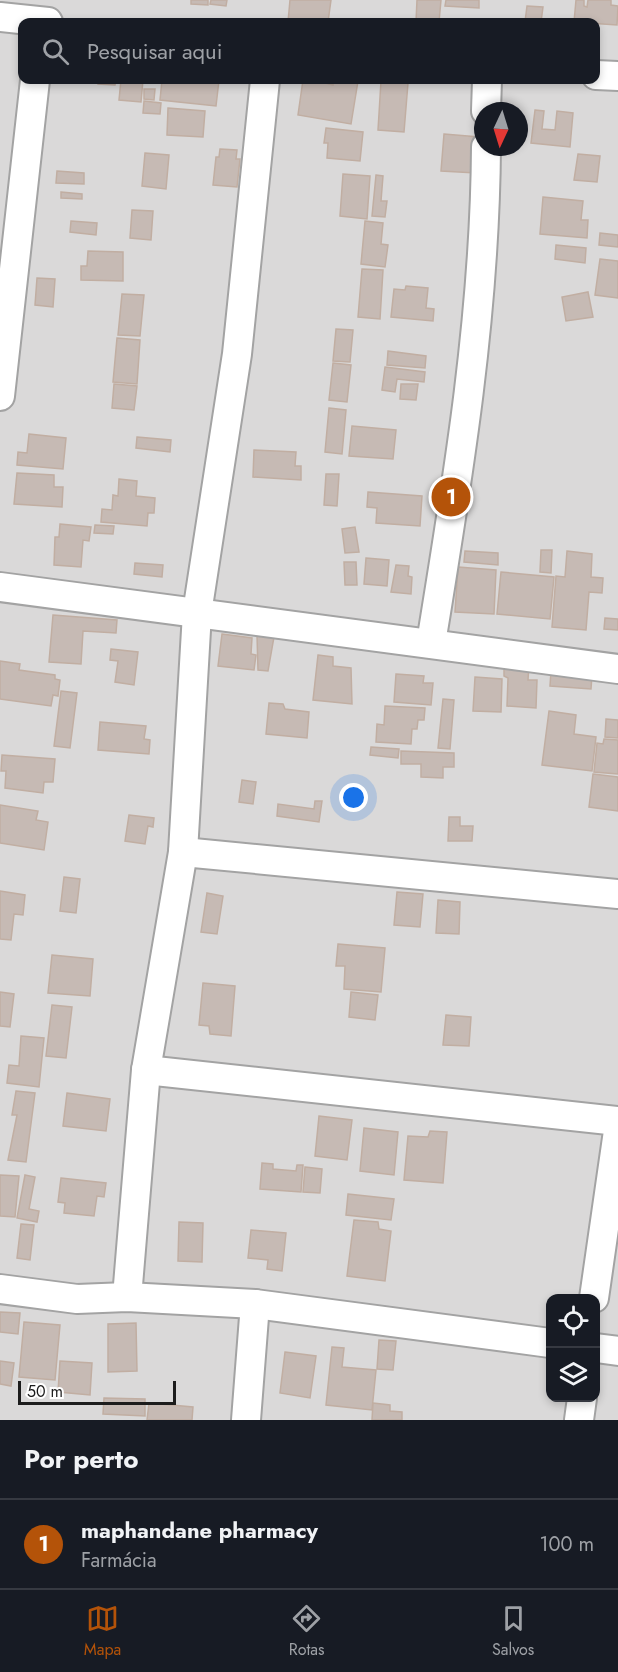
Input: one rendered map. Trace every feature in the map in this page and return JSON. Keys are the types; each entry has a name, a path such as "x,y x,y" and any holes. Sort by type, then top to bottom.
{"street":[{"path":"0,17 18,19"},
{"path":"600,75 618,76"},
{"path":"0,396 35,84"},
{"path":"127,1297 146,1070 183,852 197,613 237,354 265,84"},
{"path":"486,102 487,84"},
{"path":"430,643 475,355 486,210 486,156"},
{"path":"0,587 618,669"},
{"path":"183,852 618,894"},
{"path":"146,1070 618,1121"},
{"path":"595,1294 618,1131"},
{"path":"0,1289 77,1299 127,1297 255,1304 546,1342"},
{"path":"246,1420 255,1304"},
{"path":"600,1349 618,1351"},
{"path":"579,1420 581,1402"}],"shaded area":[{"path":"0,0 618,0 618,1420 0,1420"}],"building":[{"path":"191,0 208,0 208,5 191,4"},
{"path":"211,0 227,0 226,6 210,4"},
{"path":"290,0 331,0 329,18 288,18"},
{"path":"417,0 441,0 439,18 416,18"},
{"path":"446,0 479,0 479,8 445,6"},
{"path":"576,0 584,0 584,6 587,7 588,0 611,0 611,5 618,6 617,25 600,24 600,18 574,18"},
{"path":"527,6 543,7 542,18 526,18"},
{"path":"121,84 143,84 141,102 119,100"},
{"path":"162,84 219,84 216,106 160,100"},
{"path":"302,84 358,84 351,124 298,115"},
{"path":"381,84 408,84 404,132 378,130"},
{"path":"144,89 155,89 154,100 144,99"},
{"path":"144,101 161,103 160,114 143,113"},
{"path":"168,108 205,111 203,137 167,135"},
{"path":"535,110 544,111 542,129 555,130 557,111 573,113 570,147 531,143"},
{"path":"326,128 363,132 360,161 327,158 328,143 324,143"},
{"path":"444,134 474,137 474,156 477,156 476,173 441,171"},
{"path":"220,149 237,150 236,159 240,159 237,187 213,185 216,157 219,157"},
{"path":"145,153 169,155 166,189 142,186"},
{"path":"578,154 600,156 597,182 574,180"},
{"path":"57,171 84,173 84,184 56,183"},
{"path":"343,174 370,176 367,219 340,216"},
{"path":"376,175 383,176 381,201 387,201 385,217 372,216"},
{"path":"61,192 82,194 82,199 61,198"},
{"path":"543,197 583,201 581,220 588,220 587,238 540,234"},
{"path":"132,210 153,211 151,240 130,238"},
{"path":"71,221 97,223 96,235 70,232"},
{"path":"365,221 383,223 381,244 388,245 385,267 361,264"},
{"path":"600,233 618,235 618,247 599,245"},
{"path":"556,245 586,248 585,263 555,259"},
{"path":"88,251 123,252 123,281 81,280 81,266 87,266"},
{"path":"600,259 618,261 618,298 595,295"},
{"path":"362,269 383,270 380,319 358,317"},
{"path":"37,278 55,279 53,307 35,305"},
{"path":"406,286 428,288 426,308 434,309 433,321 391,317 394,289 405,290"},
{"path":"588,292 593,317 566,321 562,297"},
{"path":"122,294 144,295 140,336 118,335"},
{"path":"336,329 353,330 350,362 333,361"},
{"path":"117,338 140,340 137,384 113,382"},
{"path":"388,351 426,356 425,368 387,365"},
{"path":"333,363 351,365 347,402 329,400"},
{"path":"385,367 425,372 424,382 397,379 395,392 382,390"},
{"path":"114,384 137,386 134,410 112,408"},
{"path":"401,384 418,384 416,400 400,399"},
{"path":"329,408 346,410 342,454 325,452"},
{"path":"352,426 396,430 393,459 349,456"},
{"path":"29,434 66,438 63,469 17,465 18,452 27,453"},
{"path":"137,437 171,440 170,452 136,448"},
{"path":"254,450 296,452 295,466 301,466 301,480 253,477"},
{"path":"17,473 54,475 54,487 63,487 62,507 14,504"},
{"path":"326,474 339,474 337,506 324,505"},
{"path":"119,479 137,481 136,496 155,498 154,513 148,513 147,526 101,522 102,509 112,510 113,495 118,496"},
{"path":"368,492 422,496 420,526 376,523 377,508 367,507"},
{"path":"60,524 91,527 89,541 83,540 81,567 54,565 55,537 59,537"},
{"path":"95,525 114,526 113,534 94,533"},
{"path":"355,527 359,552 345,553 342,529"},
{"path":"541,550 552,550 551,573 540,572"},
{"path":"465,551 498,553 498,565 464,562"},
{"path":"567,551 592,554 591,577 603,578 602,593 589,592 586,630 552,627 556,576 565,577"},
{"path":"366,558 389,560 387,586 364,584"},
{"path":"344,562 356,562 357,585 345,585"},
{"path":"135,563 163,565 162,577 134,574"},
{"path":"396,565 409,566 408,576 412,577 411,594 391,592"},
{"path":"458,567 496,570 494,614 455,612"},
{"path":"501,572 554,577 550,619 497,614"},
{"path":"53,615 117,620 116,633 83,631 81,664 49,662"},
{"path":"605,618 618,619 618,630 604,629"},
{"path":"222,634 252,638 251,654 256,655 254,670 218,666"},
{"path":"257,635 274,637 268,671 258,670"},
{"path":"111,649 138,652 134,685 115,682 118,661 110,660"},
{"path":"318,655 333,657 333,666 351,668 352,704 313,700"},
{"path":"0,661 20,664 19,670 55,675 55,679 60,680 58,696 53,695 51,706 0,699"},
{"path":"504,664 529,665 528,680 537,680 536,708 507,706 508,678 504,676"},
{"path":"551,671 592,675 591,689 550,686"},
{"path":"396,674 424,676 423,683 433,683 431,705 394,702"},
{"path":"475,677 502,679 501,712 473,711"},
{"path":"61,691 77,693 70,748 54,746"},
{"path":"443,699 454,700 450,749 438,748"},
{"path":"269,703 283,704 285,709 309,712 307,738 266,734"},
{"path":"385,706 425,708 424,720 418,720 417,729 412,729 411,744 376,742 377,724 384,725"},
{"path":"549,711 576,715 574,734 596,737 592,771 542,765"},
{"path":"606,719 618,720 618,738 605,737"},
{"path":"100,722 146,726 144,739 150,740 149,754 98,750"},
{"path":"604,739 618,740 618,774 594,772 597,743 603,744"},
{"path":"371,747 399,749 398,758 370,755"},
{"path":"401,751 454,753 454,767 443,767 443,778 421,777 421,764 401,764"},
{"path":"2,755 55,759 53,782 44,782 43,793 5,788 6,771 1,771"},
{"path":"593,774 618,777 618,811 589,807"},
{"path":"242,780 256,782 253,804 239,802"},
{"path":"315,801 322,801 319,822 277,816 278,804 314,809"},
{"path":"0,805 38,811 36,820 48,822 44,850 0,843"},
{"path":"129,815 154,818 153,827 148,826 145,844 125,841"},
{"path":"449,817 460,817 460,826 473,826 472,841 448,841"},
{"path":"64,877 80,879 76,913 60,911"},
{"path":"0,891 25,895 23,915 14,914 11,940 0,939"},
{"path":"397,892 423,894 420,927 394,925"},
{"path":"207,893 223,896 217,934 201,932"},
{"path":"438,900 460,902 459,934 436,933"},
{"path":"338,944 385,948 381,992 344,989 345,966 336,966"},
{"path":"52,955 93,959 90,996 48,993"},
{"path":"203,983 235,986 231,1036 210,1034 209,1026 199,1025"},
{"path":"0,992 14,994 10,1027 0,1026"},
{"path":"351,992 378,995 375,1020 349,1017"},
{"path":"52,1005 72,1007 66,1058 46,1056"},
{"path":"446,1015 471,1017 469,1046 443,1045"},
{"path":"21,1036 44,1038 39,1087 7,1083 9,1065 19,1066"},
{"path":"16,1091 35,1093 26,1162 8,1160 17,1115 12,1115"},
{"path":"67,1093 110,1099 106,1131 63,1126"},
{"path":"319,1116 352,1120 347,1160 315,1156"},
{"path":"364,1128 398,1132 394,1175 360,1171"},
{"path":"430,1131 447,1132 443,1183 404,1180 408,1136 428,1137"},
{"path":"262,1163 273,1164 273,1169 296,1171 297,1165 303,1165 301,1192 260,1189"},
{"path":"305,1167 322,1169 320,1193 303,1192"},
{"path":"0,1175 19,1176 15,1217 0,1216"},
{"path":"25,1175 35,1177 29,1209 39,1211 37,1222 17,1218"},
{"path":"61,1178 106,1183 104,1197 97,1196 94,1216 64,1213 65,1203 58,1202"},
{"path":"348,1194 394,1199 391,1220 346,1215"},
{"path":"354,1220 378,1222 379,1229 391,1231 385,1281 347,1276"},
{"path":"179,1222 203,1223 202,1262 178,1261"},
{"path":"21,1224 34,1225 30,1260 17,1258"},
{"path":"251,1230 286,1233 282,1271 267,1269 268,1260 248,1258"},
{"path":"0,1312 20,1313 18,1334 0,1332"},
{"path":"24,1322 60,1325 55,1380 19,1377"},
{"path":"136,1323 137,1371 108,1372 108,1324"},
{"path":"379,1340 396,1341 393,1370 377,1369"},
{"path":"332,1347 344,1348 342,1367 376,1370 372,1410 326,1405"},
{"path":"285,1352 316,1356 310,1398 280,1393"},
{"path":"0,1361 14,1363 11,1386 0,1384"},
{"path":"60,1361 92,1363 90,1395 58,1392"},
{"path":"104,1398 145,1399 145,1416 103,1414"},
{"path":"149,1403 193,1407 192,1420 147,1420"},
{"path":"373,1403 390,1405 390,1411 402,1412 402,1420 372,1420"}],"place":[{"name":"maphandane pharmacy","path":"451,497"}]}
